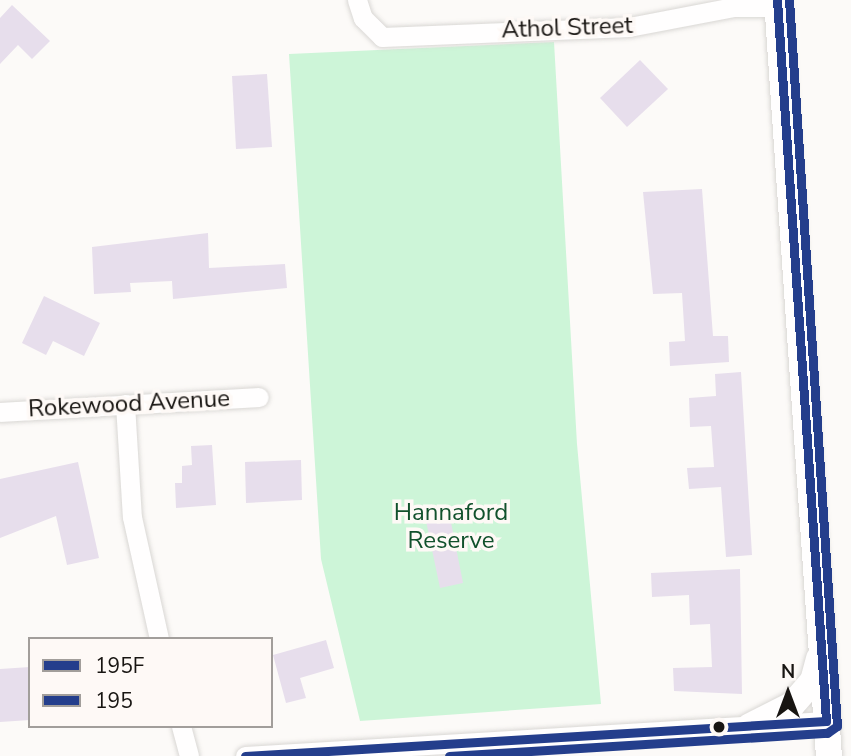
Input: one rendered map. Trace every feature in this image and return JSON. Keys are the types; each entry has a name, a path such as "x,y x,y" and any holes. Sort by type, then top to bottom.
{"main road":[{"path":"777,4 829,756"},
{"path":"750,726 792,705 813,681 821,651"}],"street":[{"name":"Athol Street","path":"360,9 382,37 629,27 734,7 777,4"},
{"name":"Rokewood Avenue","path":"0,412 259,397"},
{"path":"125,404 132,517 159,637"},
{"path":"245,756 365,752 826,721"},
{"path":"182,728 189,756"}],"green space":[{"name":"Hannaford Reserve","path":"554,42 577,444 601,704 360,721 321,559 289,54"}],"building":[{"path":"12,5 50,41 32,59 18,45 0,64 0,18"},
{"path":"640,60 668,89 627,127 600,98"},
{"path":"267,74 272,147 236,149 232,76"},
{"path":"702,189 713,336 728,336 729,362 670,366 669,342 685,341 682,293 653,294 643,192"},
{"path":"208,233 209,268 285,264 287,288 173,299 172,281 130,283 131,292 94,294 92,247"},
{"path":"44,296 100,323 84,356 53,341 46,355 22,343"},
{"path":"741,372 752,555 726,557 721,487 689,489 687,468 714,467 711,426 690,427 689,398 716,396 715,374"},
{"path":"212,445 216,505 176,508 175,483 182,483 182,466 192,465 191,446"},
{"path":"301,460 302,500 246,503 245,462"},
{"path":"78,462 99,558 67,565 56,516 0,538 0,479"},
{"path":"449,512 463,583 440,588 425,516"},
{"path":"740,569 742,694 674,691 673,668 712,667 710,624 690,625 689,595 652,597 651,573"},
{"path":"326,640 334,668 300,678 306,698 286,703 273,655"},
{"path":"28,667 28,720 0,722 0,669"}],"transit line":[{"name":"195F","path":"777,0 826,721"},
{"name":"195","path":"449,756 827,733 837,726 789,0"},
{"name":"195F","path":"245,756 826,721"}]}
